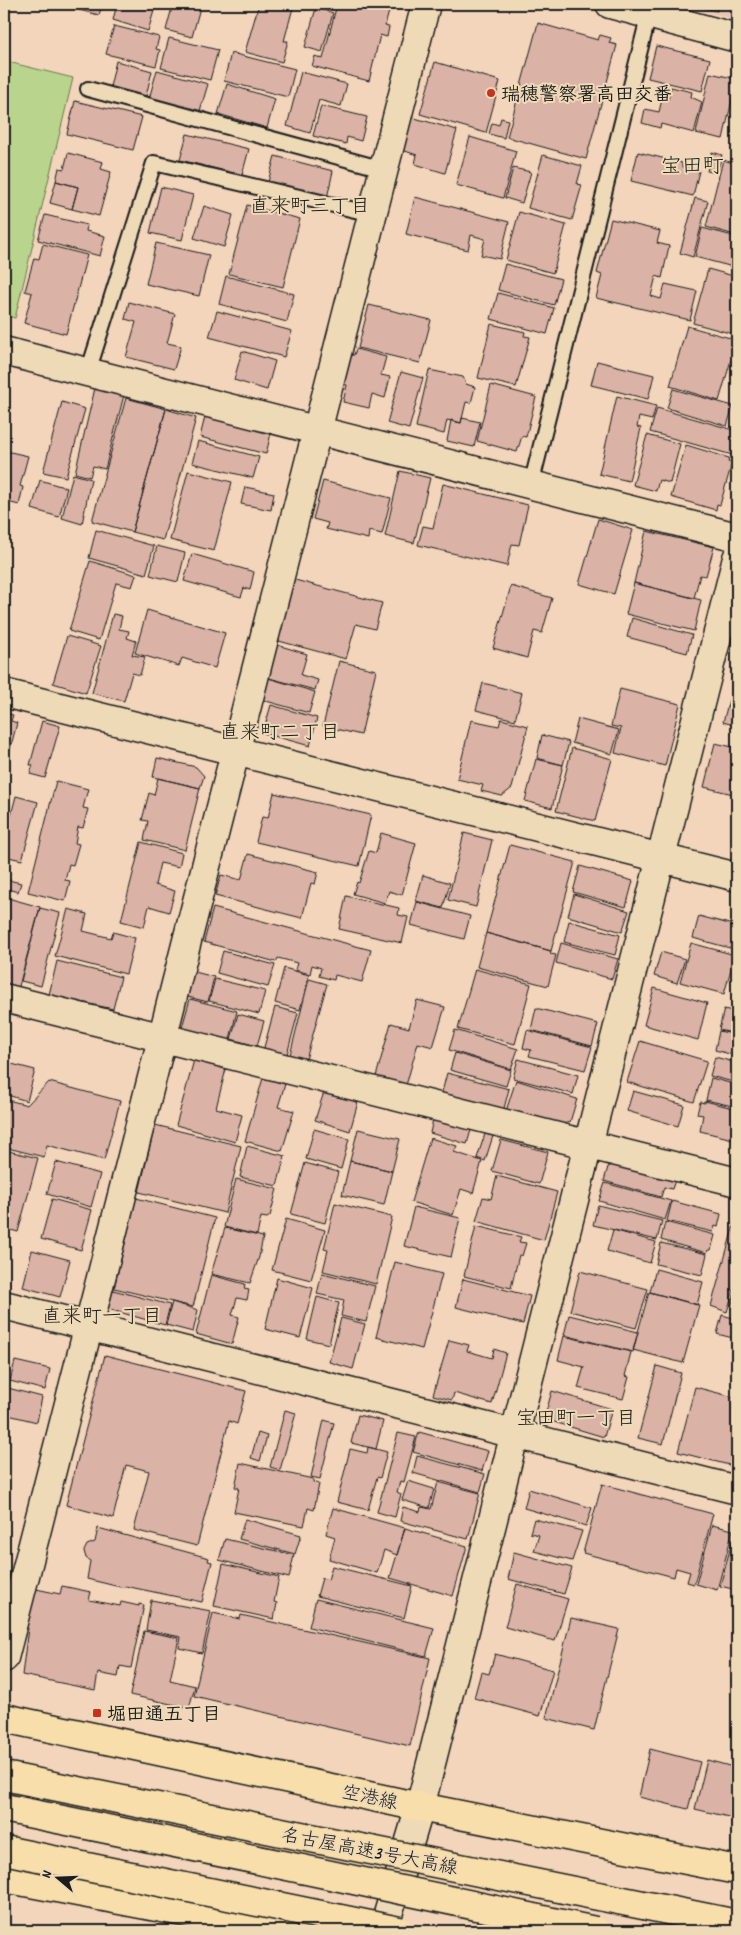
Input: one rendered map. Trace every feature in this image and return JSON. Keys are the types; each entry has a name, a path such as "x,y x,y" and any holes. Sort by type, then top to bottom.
{"main road":[{"name":"空港線","path":"4,1718 420,1807 737,1870"},
{"name":"名古屋高速3号大高線","path":"4,1776 737,1924"},
{"path":"4,1808 595,1931"},
{"path":"4,1850 399,1931"},
{"path":"4,1878 283,1931"}],"street":[{"path":"4,1658 426,4"},
{"path":"610,4 737,38"},
{"path":"4,350 737,537"},
{"path":"383,1931 420,1807 737,558"},
{"path":"4,693 737,877"},
{"path":"4,998 737,1182"},
{"path":"4,1305 737,1490"}],"lane":[{"path":"531,485 649,14"},
{"path":"88,89 383,169"},
{"path":"88,372 154,163 372,214"}],"shaded area":[{"path":"678,4 737,4 737,20"}],"green space":[{"path":"4,61 73,78 15,318 4,315"}],"building":[{"path":"55,4 102,4 99,15"},
{"path":"117,4 156,4 148,31 113,20"},
{"path":"173,4 201,4 192,37 166,30"},
{"path":"259,4 294,4 284,41 288,41 282,62 245,52"},
{"path":"337,4 391,4 385,26 389,27 387,37 380,35 369,81 312,66 315,56 323,59"},
{"path":"686,4 718,4 717,11"},
{"path":"316,8 333,13 322,52 305,47"},
{"path":"538,23 598,40 600,35 611,38 609,43 617,45 586,159 507,137"},
{"path":"114,26 159,37 156,49 160,50 156,66 106,54"},
{"path":"169,38 218,50 210,80 161,68"},
{"path":"656,46 710,59 702,91 648,78"},
{"path":"231,53 295,69 288,97 224,81"},
{"path":"116,61 152,71 146,96 110,87"},
{"path":"435,62 500,81 486,133 420,114"},
{"path":"157,70 208,84 199,114 149,99"},
{"path":"301,72 347,84 341,106 319,100 310,133 287,126"},
{"path":"710,73 737,79 723,139 696,133"},
{"path":"227,84 275,99 267,128 218,114"},
{"path":"671,87 692,92 691,97 702,102 694,133 661,124 660,128 642,123 645,109 659,112 662,99 668,100"},
{"path":"75,101 142,117 133,150 67,134"},
{"path":"321,106 367,117 361,141 347,137 346,144 313,136"},
{"path":"411,117 457,130 445,173 415,164 417,155 402,150"},
{"path":"501,118 508,120 504,138 489,134 492,123 499,125"},
{"path":"187,134 249,149 242,175 180,160"},
{"path":"470,137 516,151 503,198 456,185"},
{"path":"737,140 737,163 731,162"},
{"path":"638,152 682,163 682,167 699,171 693,196 631,181"},
{"path":"712,152 722,155 717,173 707,171"},
{"path":"68,153 103,162 101,169 111,172 99,216 72,209 78,187 56,181 59,168 64,169"},
{"path":"543,155 582,166 577,184 582,185 572,220 528,208"},
{"path":"275,156 333,171 327,198 268,182"},
{"path":"723,160 737,164 737,227 735,235 706,227"},
{"path":"513,168 531,172 522,203 505,198"},
{"path":"56,181 78,187 72,209 50,203"},
{"path":"161,187 193,195 182,240 150,233"},
{"path":"415,197 509,222 500,259 481,255 485,239 471,235 468,250 406,234"},
{"path":"695,198 708,201 693,257 680,253"},
{"path":"247,205 300,219 283,287 229,274"},
{"path":"204,206 233,215 224,247 194,238"},
{"path":"519,212 566,225 553,273 506,260"},
{"path":"45,215 87,225 86,231 105,236 100,256 38,240"},
{"path":"611,219 660,231 657,243 669,246 662,278 656,276 651,296 661,299 665,284 697,291 690,320 596,298 602,275 597,273"},
{"path":"702,228 737,237 737,268 695,257"},
{"path":"156,243 209,255 199,296 146,284"},
{"path":"43,244 87,255 66,334 24,323 32,293 25,291 34,258 39,259"},
{"path":"505,264 561,279 554,305 498,290"},
{"path":"708,269 737,277 737,335 693,323"},
{"path":"226,276 294,294 287,322 219,304"},
{"path":"498,293 554,308 547,334 491,319"},
{"path":"129,302 175,314 167,343 181,346 174,369 126,357 136,322 125,319"},
{"path":"369,305 431,320 420,363 358,348"},
{"path":"217,311 292,331 284,357 209,337"},
{"path":"491,324 525,332 524,336 530,337 516,387 478,378"},
{"path":"687,326 737,340 737,362 731,360 719,401 670,386"},
{"path":"356,349 386,357 381,375 390,377 385,398 372,394 369,408 343,402 347,385 343,384 350,354 354,355"},
{"path":"242,351 275,361 267,390 234,380"},
{"path":"597,361 654,375 648,399 591,385"},
{"path":"429,370 463,377 466,384 475,387 471,403 466,402 461,423 447,420 444,434 416,427"},
{"path":"401,372 423,378 409,429 387,423"},
{"path":"491,385 536,397 526,437 522,436 517,452 477,441"},
{"path":"95,388 124,395 105,469 93,466 90,477 75,473"},
{"path":"673,389 733,406 727,426 667,408"},
{"path":"617,396 656,406 652,420 639,417 637,427 641,428 629,481 599,474"},
{"path":"126,398 166,409 132,532 92,521"},
{"path":"62,402 85,409 66,477 43,472"},
{"path":"657,408 737,431 736,456 650,432"},
{"path":"166,409 196,418 163,540 132,532"},
{"path":"205,417 271,433 266,454 200,437"},
{"path":"462,418 480,422 474,447 447,441 451,420 461,423"},
{"path":"647,435 680,444 670,483 659,480 656,491 633,485"},
{"path":"198,441 259,457 253,478 192,463"},
{"path":"686,445 729,458 728,462 732,463 720,505 717,504 716,510 671,497"},
{"path":"4,452 28,456 20,486 23,487 19,505 4,501"},
{"path":"188,471 232,482 214,551 170,540"},
{"path":"400,471 430,478 414,543 385,536"},
{"path":"73,474 91,479 82,524 62,518"},
{"path":"40,480 67,488 59,517 32,509"},
{"path":"323,481 391,498 382,534 369,531 368,539 326,529 328,523 313,519"},
{"path":"443,484 528,505 519,545 512,544 507,566 418,545 423,526 433,528"},
{"path":"245,487 274,493 271,510 241,504"},
{"path":"598,519 633,530 614,594 579,584"},
{"path":"96,530 154,546 146,574 89,558"},
{"path":"646,531 714,547 706,576 700,575 694,598 634,583"},
{"path":"157,546 185,553 178,582 150,575"},
{"path":"192,554 254,572 250,590 244,588 241,597 184,581"},
{"path":"90,561 136,575 132,587 116,583 99,640 69,631"},
{"path":"291,579 382,603 375,629 356,624 346,659 275,640"},
{"path":"634,583 701,600 694,631 626,614"},
{"path":"511,586 552,598 542,633 534,631 527,658 493,648"},
{"path":"147,610 225,633 215,668 182,658 179,666 135,653"},
{"path":"113,614 122,616 119,629 129,631 127,638 136,641 132,655 145,657 140,675 132,673 124,701 92,693"},
{"path":"632,618 692,635 687,653 627,637"},
{"path":"67,636 101,646 86,693 53,683"},
{"path":"274,644 307,654 301,675 318,680 315,690 265,677"},
{"path":"339,661 376,670 361,735 323,726"},
{"path":"265,677 315,692 309,713 259,699"},
{"path":"483,683 522,693 515,720 476,710"},
{"path":"737,688 737,702 734,701"},
{"path":"620,689 680,704 665,766 615,753 621,728 611,726"},
{"path":"729,700 737,702 737,726 723,722"},
{"path":"271,705 317,718 310,746 263,733"},
{"path":"4,713 13,715 11,721 17,723 4,772"},
{"path":"501,719 528,726 512,788 502,796 481,791 483,785 457,779 471,720 499,726"},
{"path":"578,719 619,730 612,754 572,743"},
{"path":"42,721 60,726 45,778 30,774 33,765 30,765"},
{"path":"542,735 569,742 563,765 537,758"},
{"path":"715,743 737,748 737,795 704,787"},
{"path":"572,748 612,759 595,821 556,811"},
{"path":"157,758 196,767 204,776 200,788 153,777"},
{"path":"536,759 563,765 552,808 525,801"},
{"path":"158,778 200,788 185,850 144,840 148,821 142,820 149,793 154,795"},
{"path":"56,781 88,789 83,808 88,809 83,828 78,827 75,843 79,844 73,865 69,864 65,880 70,881 65,901 28,892"},
{"path":"274,793 371,815 359,866 256,842 262,817 268,818"},
{"path":"16,796 38,802 22,860 4,856 4,842"},
{"path":"381,833 416,843 402,895 389,891 385,903 353,894 357,882 359,883 369,851 376,853"},
{"path":"464,833 492,840 476,907 448,900"},
{"path":"141,842 182,853 179,867 160,863 155,885 175,891 169,912 149,906 144,927 121,921"},
{"path":"510,845 575,862 551,951 486,933"},
{"path":"248,854 318,872 315,884 311,883 302,918 215,896 221,875 241,880"},
{"path":"580,866 633,881 626,907 573,892"},
{"path":"423,875 450,883 443,908 416,901"},
{"path":"4,879 21,883 18,892 4,888"},
{"path":"574,894 629,911 622,932 568,916"},
{"path":"346,896 399,908 398,915 408,917 402,943 339,929"},
{"path":"4,897 40,907 18,990 4,986"},
{"path":"417,902 470,916 464,939 411,925"},
{"path":"40,908 60,913 41,986 21,981"},
{"path":"213,908 371,950 362,982 335,975 334,980 319,976 321,968 312,965 310,974 295,970 297,963 278,958 276,962 204,942"},
{"path":"68,909 87,914 83,931 111,938 113,932 135,938 126,974 55,956"},
{"path":"699,916 737,926 737,950 693,938"},
{"path":"569,921 620,935 615,955 564,942"},
{"path":"486,933 551,951 550,954 556,955 548,986 477,967"},
{"path":"561,943 618,959 612,979 556,963"},
{"path":"691,943 735,955 724,994 680,982"},
{"path":"223,951 275,965 268,987 217,973"},
{"path":"661,952 685,959 677,983 654,976"},
{"path":"57,961 121,977 113,1009 49,995"},
{"path":"284,968 309,975 300,1010 275,1003"},
{"path":"475,969 531,984 515,1044 458,1029"},
{"path":"191,971 214,977 208,1002 184,996"},
{"path":"215,979 265,991 259,1014 209,1001"},
{"path":"309,979 327,984 305,1063 289,1059"},
{"path":"654,988 707,1003 698,1040 644,1025"},
{"path":"190,999 237,1011 229,1043 181,1031"},
{"path":"417,1000 445,1007 433,1047 418,1043 405,1089 375,1080 391,1023 409,1028"},
{"path":"275,1007 298,1013 286,1058 263,1051"},
{"path":"536,1008 598,1024 592,1046 531,1030"},
{"path":"724,1009 737,1012 737,1034 719,1030"},
{"path":"238,1014 264,1021 257,1046 231,1039"},
{"path":"455,1030 518,1049 511,1069 449,1050"},
{"path":"527,1030 592,1047 585,1070 529,1056 531,1050 523,1048"},
{"path":"719,1031 737,1035 737,1056 715,1050"},
{"path":"640,1041 707,1061 694,1102 627,1082"},
{"path":"455,1053 511,1070 506,1086 450,1070"},
{"path":"715,1057 737,1063 737,1083 710,1076"},
{"path":"518,1059 578,1075 573,1094 513,1078"},
{"path":"194,1060 226,1069 216,1108 242,1115 235,1142 176,1125"},
{"path":"4,1062 35,1070 27,1101 4,1094"},
{"path":"447,1073 509,1089 503,1112 441,1096"},
{"path":"263,1078 285,1084 278,1107 294,1111 282,1151 245,1141"},
{"path":"711,1078 737,1085 737,1107 706,1100"},
{"path":"516,1080 577,1099 570,1122 557,1126 506,1111"},
{"path":"49,1082 120,1101 104,1160 47,1145 44,1157 4,1147 4,1099 27,1105"},
{"path":"633,1091 684,1105 678,1126 627,1111"},
{"path":"324,1092 358,1102 350,1131 315,1120"},
{"path":"705,1101 737,1109 737,1140 700,1131 703,1115 697,1114 700,1102 705,1103"},
{"path":"433,1119 471,1130 467,1144 430,1133"},
{"path":"155,1125 241,1146 225,1213 139,1192"},
{"path":"314,1129 349,1139 341,1169 306,1159"},
{"path":"358,1129 400,1139 392,1171 350,1161"},
{"path":"485,1134 493,1136 485,1161 477,1158"},
{"path":"430,1138 457,1146 454,1152 482,1161 473,1193 461,1189 453,1215 411,1202"},
{"path":"501,1140 548,1152 539,1184 492,1171"},
{"path":"247,1146 285,1156 277,1186 240,1177"},
{"path":"4,1150 38,1158 18,1232 4,1228"},
{"path":"350,1161 392,1171 384,1205 342,1195"},
{"path":"56,1162 100,1174 91,1207 47,1194"},
{"path":"305,1163 338,1172 325,1223 291,1214"},
{"path":"614,1164 675,1180 672,1189 664,1187 661,1197 604,1181 608,1167"},
{"path":"497,1176 557,1192 544,1240 476,1221 483,1197 491,1199"},
{"path":"236,1179 277,1189 270,1216 267,1218 261,1217 257,1235 224,1227"},
{"path":"605,1183 671,1201 665,1220 599,1201"},
{"path":"136,1198 215,1218 193,1307 114,1288"},
{"path":"52,1199 92,1210 81,1250 41,1239"},
{"path":"672,1201 721,1214 718,1227 715,1226 713,1232 667,1221"},
{"path":"335,1203 392,1217 376,1284 323,1271 328,1250 324,1249"},
{"path":"598,1205 662,1221 657,1240 593,1225"},
{"path":"414,1207 460,1218 451,1257 404,1246"},
{"path":"737,1214 737,1279 727,1312 711,1306"},
{"path":"286,1219 325,1230 311,1280 272,1270"},
{"path":"665,1222 715,1235 711,1250 708,1250 707,1253 661,1240"},
{"path":"476,1226 521,1237 519,1242 526,1243 522,1256 519,1255 511,1288 464,1276"},
{"path":"225,1228 263,1237 259,1257 250,1283 211,1274"},
{"path":"613,1230 656,1242 650,1263 607,1251"},
{"path":"661,1243 707,1254 702,1275 656,1264"},
{"path":"32,1250 70,1260 60,1297 23,1287"},
{"path":"395,1262 442,1274 422,1349 376,1337"},
{"path":"656,1269 703,1282 697,1305 650,1292"},
{"path":"580,1271 648,1289 636,1328 570,1311"},
{"path":"322,1273 375,1286 366,1322 341,1316 344,1300 317,1294"},
{"path":"211,1275 245,1284 244,1289 249,1290 247,1300 237,1298 232,1315 239,1317 232,1344 196,1334"},
{"path":"277,1278 313,1288 300,1338 265,1329"},
{"path":"463,1279 530,1296 523,1324 456,1307"},
{"path":"737,1285 737,1309 731,1307"},
{"path":"113,1290 170,1305 165,1325 108,1309"},
{"path":"649,1292 699,1305 683,1363 633,1350"},
{"path":"317,1297 339,1303 329,1344 307,1339"},
{"path":"172,1302 198,1310 193,1332 166,1325"},
{"path":"569,1315 638,1332 633,1352 564,1335"},
{"path":"722,1315 737,1319 737,1339 717,1334"},
{"path":"341,1318 365,1324 353,1369 329,1362"},
{"path":"4,1329 8,1331 4,1348"},
{"path":"564,1336 631,1352 625,1376 629,1377 623,1399 578,1388 584,1367 558,1360"},
{"path":"449,1340 469,1345 467,1351 492,1358 494,1349 506,1353 492,1404 454,1393 452,1400 433,1395"},
{"path":"4,1353 9,1354 4,1373"},
{"path":"105,1355 246,1391 237,1424 229,1421 197,1546 134,1530 149,1471 126,1465 113,1518 66,1505"},
{"path":"15,1361 50,1369 45,1390 10,1381"},
{"path":"657,1366 681,1373 663,1444 638,1438"},
{"path":"4,1387 42,1397 37,1422 4,1414"},
{"path":"695,1387 737,1398 737,1467 678,1452"},
{"path":"552,1391 612,1409 604,1437 544,1419"},
{"path":"285,1410 296,1413 280,1470 270,1467"},
{"path":"358,1415 383,1421 376,1449 351,1443"},
{"path":"324,1420 334,1423 320,1479 311,1477"},
{"path":"419,1432 488,1451 482,1471 413,1452"},
{"path":"258,1433 267,1436 260,1461 251,1458"},
{"path":"398,1433 416,1437 404,1482 400,1481 397,1492 401,1494 395,1517 377,1512"},
{"path":"368,1447 387,1452 380,1478 377,1477 368,1510 337,1502 350,1449 367,1453"},
{"path":"417,1456 485,1474 480,1492 413,1473"},
{"path":"240,1463 313,1479 313,1482 319,1484 314,1510 308,1508 304,1526 234,1512 239,1488 235,1487"},
{"path":"408,1481 434,1489 429,1508 402,1500"},
{"path":"438,1482 480,1493 468,1539 400,1521 403,1507 420,1512 421,1507 431,1509"},
{"path":"602,1484 713,1514 694,1584 687,1582 690,1572 676,1568 674,1577 583,1553"},
{"path":"529,1489 592,1508 586,1526 524,1508"},
{"path":"333,1508 405,1528 397,1555 384,1550 377,1573 329,1559 335,1537 326,1534"},
{"path":"245,1519 301,1535 295,1554 239,1539"},
{"path":"534,1519 582,1531 572,1561 534,1551 539,1535 530,1533"},
{"path":"737,1524 737,1590 720,1586"},
{"path":"712,1525 733,1530 717,1590 696,1584"},
{"path":"98,1528 209,1558 208,1561 212,1562 202,1602 125,1586 124,1588 87,1579 90,1561 86,1558 84,1551 87,1545 95,1542"},
{"path":"405,1528 467,1546 453,1596 390,1578"},
{"path":"225,1539 294,1555 289,1578 219,1560"},
{"path":"514,1552 572,1568 564,1594 508,1579"},
{"path":"223,1564 279,1577 274,1602 277,1603 274,1619 214,1606"},
{"path":"332,1566 412,1586 404,1618 317,1596 322,1578 328,1580"},
{"path":"517,1584 568,1599 555,1641 505,1627"},
{"path":"62,1586 91,1592 89,1600 120,1606 121,1602 139,1606 139,1604 144,1605 131,1668 120,1666 118,1677 98,1673 95,1690 22,1675 28,1628 25,1627 32,1596 34,1596 36,1589 60,1594"},
{"path":"316,1599 434,1628 426,1656 309,1627"},
{"path":"151,1600 211,1611 202,1653 179,1648 181,1637 146,1630"},
{"path":"213,1613 240,1619 241,1615 430,1658 410,1746 194,1696"},
{"path":"571,1618 619,1629 594,1730 546,1718"},
{"path":"144,1631 179,1638 170,1680 195,1686 189,1708 130,1695"},
{"path":"495,1654 553,1670 540,1716 474,1698 481,1672 489,1674"},
{"path":"650,1749 700,1762 688,1809 639,1797"},
{"path":"707,1760 737,1768 737,1819 695,1809"}],"place":[{"name":"瑞穂警察署高田交番","path":"491,93"},
{"name":"堀田通五丁目","path":"97,1713"}],"district":[{"name":"宝田町","path":"692,165"},
{"name":"直来町三丁目","path":"310,205"},
{"name":"直来町二丁目","path":"280,731"},
{"name":"直来町一丁目","path":"102,1315"},
{"name":"宝田町一丁目","path":"576,1417"}]}
